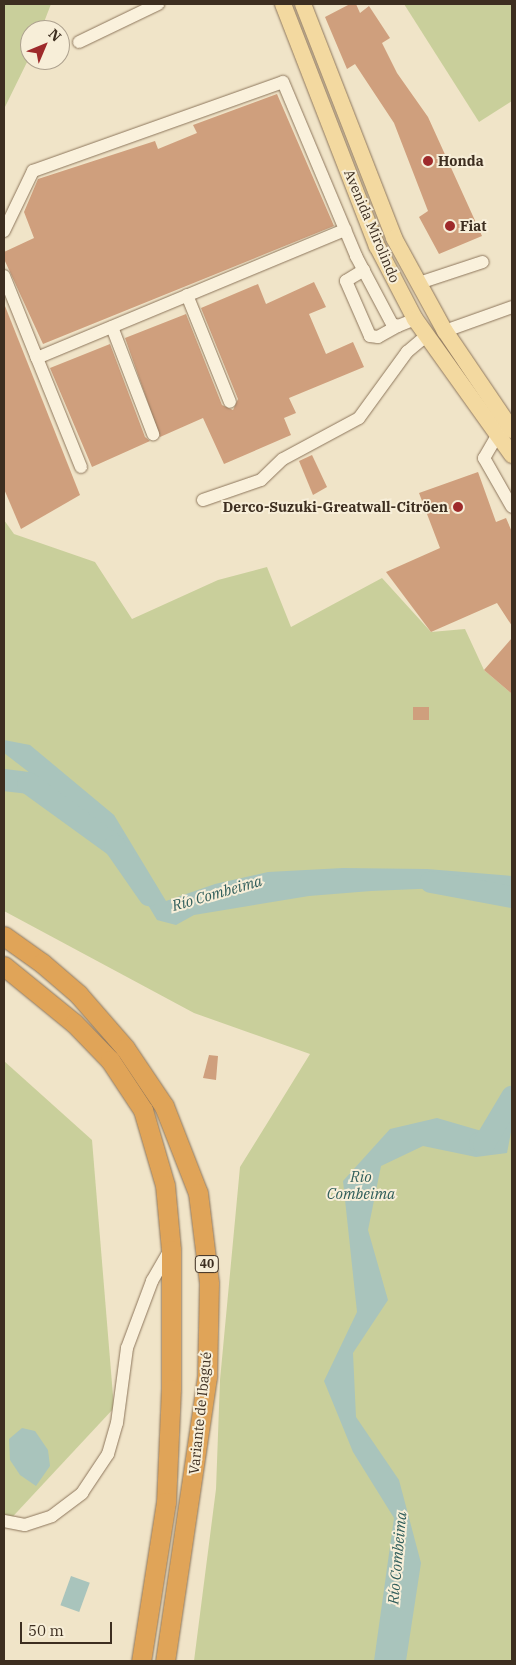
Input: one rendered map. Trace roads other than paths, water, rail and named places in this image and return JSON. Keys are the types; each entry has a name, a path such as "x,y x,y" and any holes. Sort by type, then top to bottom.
{"highway":[{"name":"Variante de Ibagué","path":"4,936 42,963 78,994 125,1048 164,1106 198,1193 209,1283 208,1377 165,1661"},
{"name":"Variante de Ibagué","path":"4,966 31,985 98,1047 143,1110 165,1185 171,1250 172,1389 166,1502 141,1661"}],"main road":[{"name":"Avenida Mirolindo","path":"283,4 378,246 415,319 426,336 505,432"},
{"name":"Avenida Mirolindo","path":"303,4 394,238 444,331 505,432 512,455"}],"street":[{"path":"79,42 158,4"},
{"path":"4,231 33,171 282,82 356,256 392,324 398,326"},
{"path":"37,358 345,230"},
{"path":"356,256 378,246"},
{"path":"419,284 483,262"},
{"path":"364,270 346,281 370,336 378,338 398,326 415,319"},
{"path":"4,276 81,467"},
{"path":"186,295 230,402"},
{"path":"444,331 512,307"},
{"path":"112,327 153,434"},
{"path":"203,500 261,480 283,459 359,418 407,352 426,336"},
{"path":"505,432 484,458 512,507"},
{"path":"4,1521 25,1525 52,1516 82,1493 108,1454 117,1423 127,1348 152,1281 171,1250"}],"water":[{"path":"4,740 30,745 114,815 166,901 215,884 268,872 343,868 427,869 512,876 512,896 488,886 371,891 309,896 194,915 176,925 157,920 142,895 127,855 70,826 52,790 4,753"},
{"name":"Rio Combeima","path":"512,1106 512,1127 507,1153 476,1157 423,1146 381,1166 368,1230 388,1300 353,1353 356,1417 399,1480 421,1563 406,1661 374,1661 394,1518 353,1452 324,1381 357,1312 343,1181 390,1129 437,1118 485,1132"},
{"path":"22,1428 35,1431 48,1450 50,1466 36,1486 20,1475 10,1460 9,1439"},
{"path":"71,1576 90,1583 79,1612 60,1605"}],"waterway":[{"name":"Río Combeima","path":"4,780 28,783 115,846 149,895"},
{"name":"Río Combeima","path":"431,882 512,897"},
{"name":"Río Combeima","path":"480,1143 484,1144 512,1097"}],"place":[{"name":"Honda","path":"428,161"},
{"name":"Fiat","path":"450,226"},
{"name":"Derco-Suzuki-Greatwall-Citröen","path":"458,507"}]}
